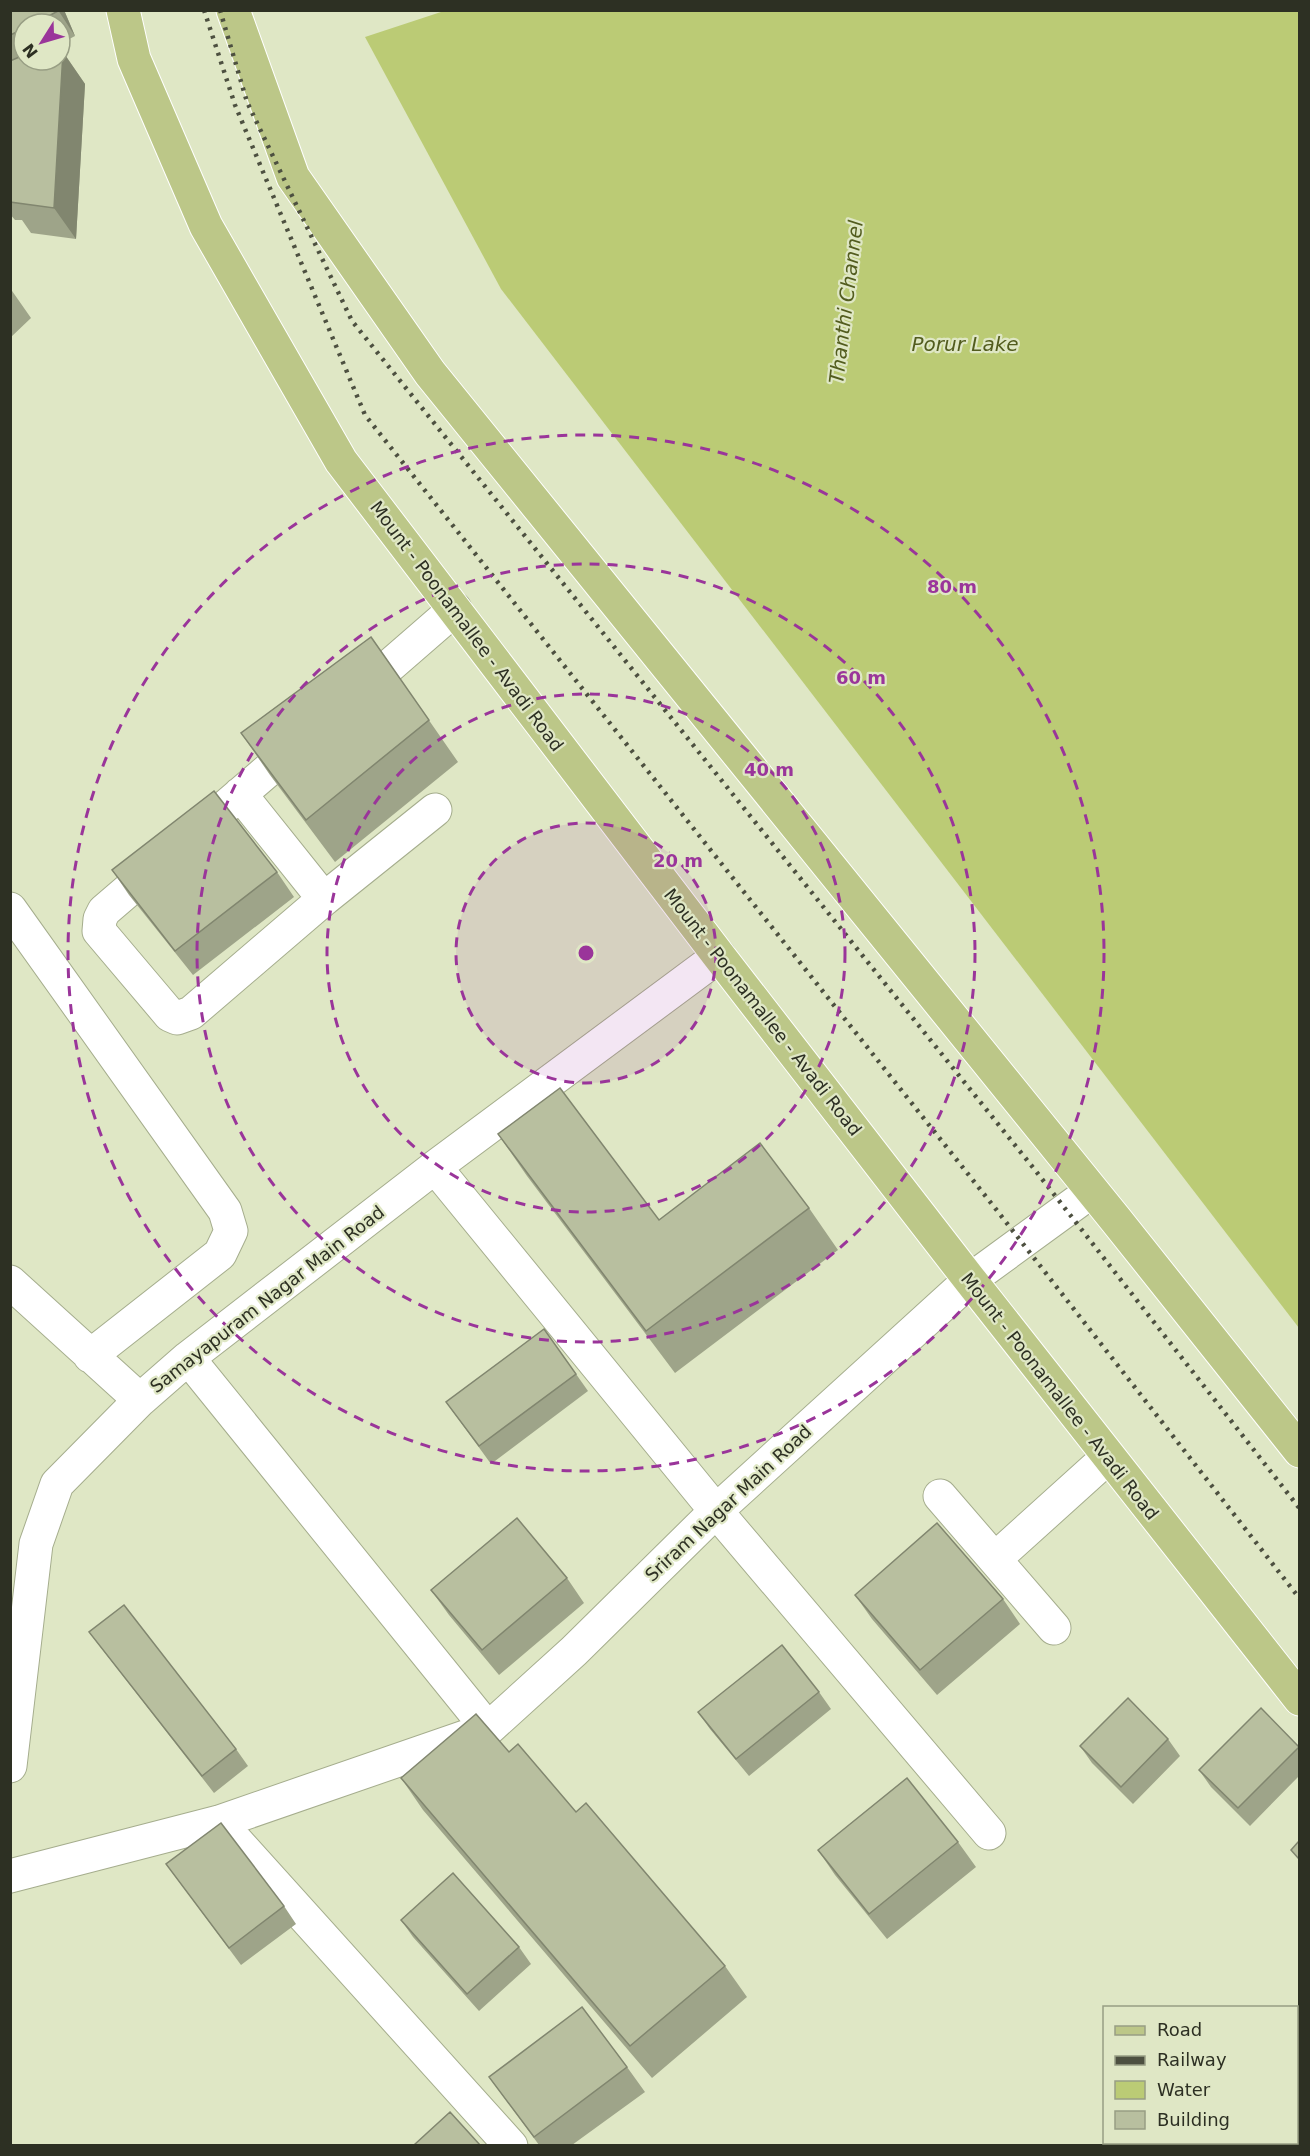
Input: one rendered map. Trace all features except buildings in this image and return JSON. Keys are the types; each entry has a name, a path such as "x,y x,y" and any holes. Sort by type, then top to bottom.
{"main road":[{"name":"Mount - Poonamallee - Avadi Road","path":"123,10 134,59 206,226 341,461 719,956 1299,1699"},
{"path":"233,10 293,177 430,373 1092,1191 1299,1451"}],"street":[{"path":"435,810 324,899 191,1013 177,1018 170,1016 99,931 100,919 104,911 455,609"},
{"path":"240,794 324,899"},
{"path":"10,909 225,1211 231,1231 220,1254 90,1356"},
{"name":"Samayapuram Nagar Main Road","path":"10,1766 18,1644 36,1544 57,1484 140,1400 188,1358 435,1167 719,956"},
{"path":"435,1167 716,1511 989,1833"},
{"name":"Sriram Nagar Main Road","path":"488,1729 574,1652 716,1511 970,1280 1092,1191"},
{"path":"10,1282 140,1400"},
{"path":"10,1876 219,1822 488,1729 188,1358"},
{"path":"995,1559 1108,1456"},
{"path":"940,1496 1054,1628"},
{"path":"219,1822 511,2145"}],"water":[{"name":"Porur Lake","path":"444,11 1299,11 1299,1328 501,289 365,37"}],"railway":[{"path":"204,10 235,105 365,415 995,1208 1300,1599"},
{"path":"220,10 247,102 352,321 1035,1170 1300,1509"}],"water label":[{"name":"Thanthi Channel","path":"846,302"}]}
